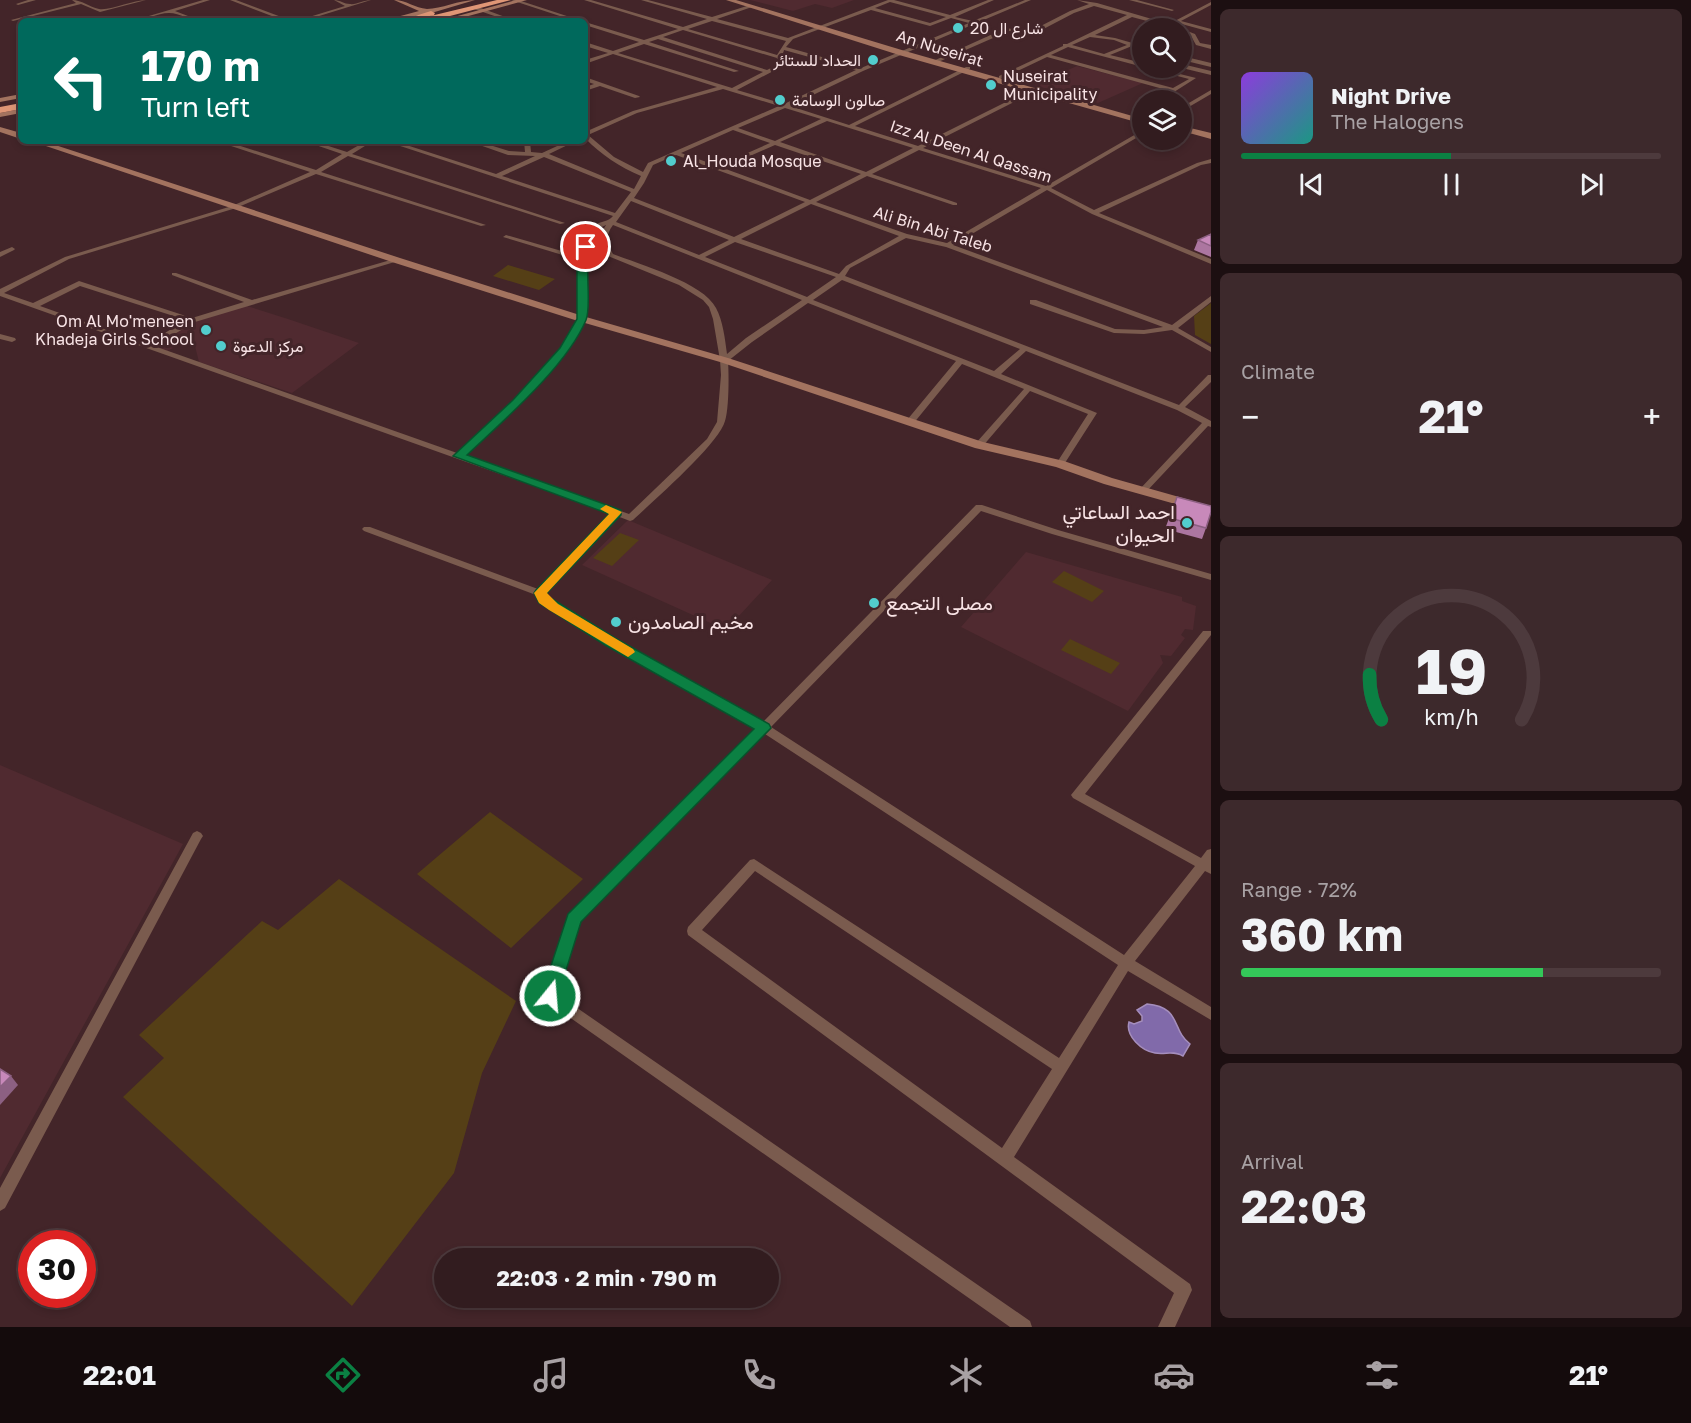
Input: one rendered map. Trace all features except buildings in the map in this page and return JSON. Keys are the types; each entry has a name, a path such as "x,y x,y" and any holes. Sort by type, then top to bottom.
{"highway":[{"path":"434,15 488,0"},
{"path":"418,18 507,0"},
{"path":"0,102 18,100"},
{"path":"0,112 18,109"}],"street":[{"path":"18,4 34,0"},
{"path":"74,0 100,10 144,0"},
{"path":"145,18 208,0"},
{"path":"232,0 283,18"},
{"path":"336,0 350,6"},
{"path":"308,18 369,0"},
{"path":"397,0 434,15"},
{"path":"410,18 518,0 571,18"},
{"path":"587,0 778,57"},
{"path":"643,0 788,40"},
{"name":"An Nuseirat","path":"729,0 820,25"},
{"name":"An Nuseirat","path":"739,0 937,61 1132,115"},
{"path":"732,90 777,67 778,57 788,40 820,25 891,0 971,23 1020,0"},
{"path":"870,8 930,25 992,0"},
{"path":"0,293 630,518 710,440 721,422 725,375 722,344 711,305 698,291 610,255 604,245 604,233 612,218 632,195 650,164 669,155 678,154 861,70 1029,0"},
{"path":"1055,0 1066,0"},
{"path":"1080,0 1142,18"},
{"path":"1131,0 1172,10"},
{"path":"21,18 81,3"},
{"path":"1185,18 1211,3"},
{"path":"937,61 1008,29 1030,34 1071,12 1095,4"},
{"path":"477,6 506,18"},
{"path":"588,61 750,6"},
{"path":"1203,8 1211,10"},
{"path":"170,11 190,18"},
{"path":"1001,77 1132,15"},
{"path":"13,20 18,19"},
{"path":"1192,20 1211,24"},
{"path":"588,23 736,71"},
{"path":"1192,28 1211,31"},
{"path":"1088,35 1132,44"},
{"path":"1192,35 1198,44 1211,47"},
{"path":"657,37 769,72"},
{"path":"1105,55 1132,44"},
{"name":"Izz Al Deen Al Qassam","path":"588,45 920,147 1047,189 1094,213 1211,262"},
{"path":"1065,45 1132,62"},
{"path":"783,48 861,70"},
{"path":"1045,55 1174,90 1192,78"},
{"path":"1192,60 1211,65"},
{"path":"1192,64 1198,62"},
{"path":"1192,68 1211,73"},
{"path":"851,126 965,69"},
{"name":"An Nuseirat","path":"965,69 1001,77 1132,119"},
{"path":"588,80 637,97"},
{"path":"588,88 600,84"},
{"path":"588,134 615,120 659,104 723,87"},
{"path":"700,257 1035,89"},
{"path":"1192,103 1211,92"},
{"path":"0,102 18,97"},
{"path":"718,168 827,119"},
{"path":"732,128 955,204"},
{"path":"0,129 18,135"},
{"path":"1192,133 1211,138"},
{"path":"588,138 597,148 625,168 644,175"},
{"path":"948,245 1132,139"},
{"path":"44,144 396,260 582,319 724,360 979,445 1060,464 1211,510"},
{"path":"229,144 483,225"},
{"path":"316,144 562,223"},
{"path":"0,293 67,258 234,207 318,171 365,144"},
{"path":"397,144 497,176 612,218 808,301 1093,413 1060,464"},
{"path":"480,144 508,153 545,155 733,239 841,277 1025,348 1180,408 1209,423 1143,490"},
{"path":"527,144 528,154"},
{"path":"497,176 567,144"},
{"name":"Ali Bin Abi Taleb","path":"678,154 905,236 948,245 1173,328 1211,350"},
{"path":"1094,213 1199,164 1207,164 1211,161"},
{"path":"459,456 517,403 564,349 582,319 582,259 589,235 598,226 612,218"},
{"path":"724,360 749,340 841,277 848,267 905,236"},
{"path":"506,237 582,259"},
{"path":"0,255 12,249"},
{"path":"147,347 192,320 396,260"},
{"path":"174,274 250,302"},
{"path":"34,306 79,283 192,320"},
{"path":"1033,303 1114,331 1144,332 1173,328 1211,298"},
{"path":"0,336 12,340"},
{"path":"995,375 1025,348"},
{"path":"910,422 960,362"},
{"path":"1180,408 1211,377"},
{"path":"979,445 1028,389"},
{"path":"1024,1327 550,996 574,919 979,507 1055,532 1211,577"},
{"path":"540,593 616,512"},
{"path":"367,529 540,593 543,600 553,607 610,642 764,728 1126,963 1211,1014"},
{"path":"1004,1159 1126,963 1208,862 1077,795 1207,633"},
{"path":"0,1203 197,836"},
{"path":"1061,1067 754,864 693,931 1184,1290 1166,1327"}],"shaded area":[{"path":"750,0 854,0 832,8 815,4 793,11"},
{"path":"1077,66 1143,83 1098,103 1034,85"},
{"path":"508,265 555,279 539,290 493,276"},
{"path":"1211,303 1211,344 1195,335 1194,316"},
{"path":"244,305 359,343 292,393 199,362 193,338 165,352 151,347 192,323"},
{"path":"628,520 772,580 726,630 582,565"},
{"path":"620,533 639,540 612,566 593,558"},
{"path":"1026,552 1182,597 1182,601 1196,606 1193,630 1185,629 1181,635 1185,638 1171,656 1160,655 1163,663 1128,711 961,627"},
{"path":"1064,571 1104,591 1092,602 1052,582"},
{"path":"1070,639 1120,663 1111,674 1061,650"},
{"path":"0,765 183,844 0,1178"},
{"path":"490,812 583,879 511,948 417,874"},
{"path":"339,879 516,1001 482,1073 454,1173 352,1306 123,1097 164,1058 139,1035 262,921 278,930"},
{"path":"1147,1004 1158,1006 1171,1014 1180,1032 1190,1044 1183,1056 1176,1053 1150,1052 1132,1037 1128,1027 1129,1022 1134,1024 1142,1021 1142,1016 1137,1010"}],"slow traffic":[{"path":"606,509 616,512 540,593 543,600 553,607 628,652"}],"place":[{"name":"شارع ال 20","path":"958,28"},
{"name":"الحداد للستائر","path":"873,60"},
{"name":"Nuseirat Municipality","path":"991,85"},
{"name":"صالون الوسامة","path":"780,100"},
{"name":"Al_Houda Mosque","path":"671,161"},
{"name":"Om Al Mo'meneen Khadeja Girls School","path":"206,330"},
{"name":"مركز الدعوة","path":"221,346"},
{"name":"احمد الساعاتي الحيوان","path":"1187,523"},
{"name":"مصلى التجمع","path":"874,603"},
{"name":"مخيم الصامدون","path":"616,622"}],"route":[{"path":"550,996 574,919 764,728 610,642 543,600 540,593 616,512 459,456 517,403 564,349 582,319 582,259 586,247"}]}
